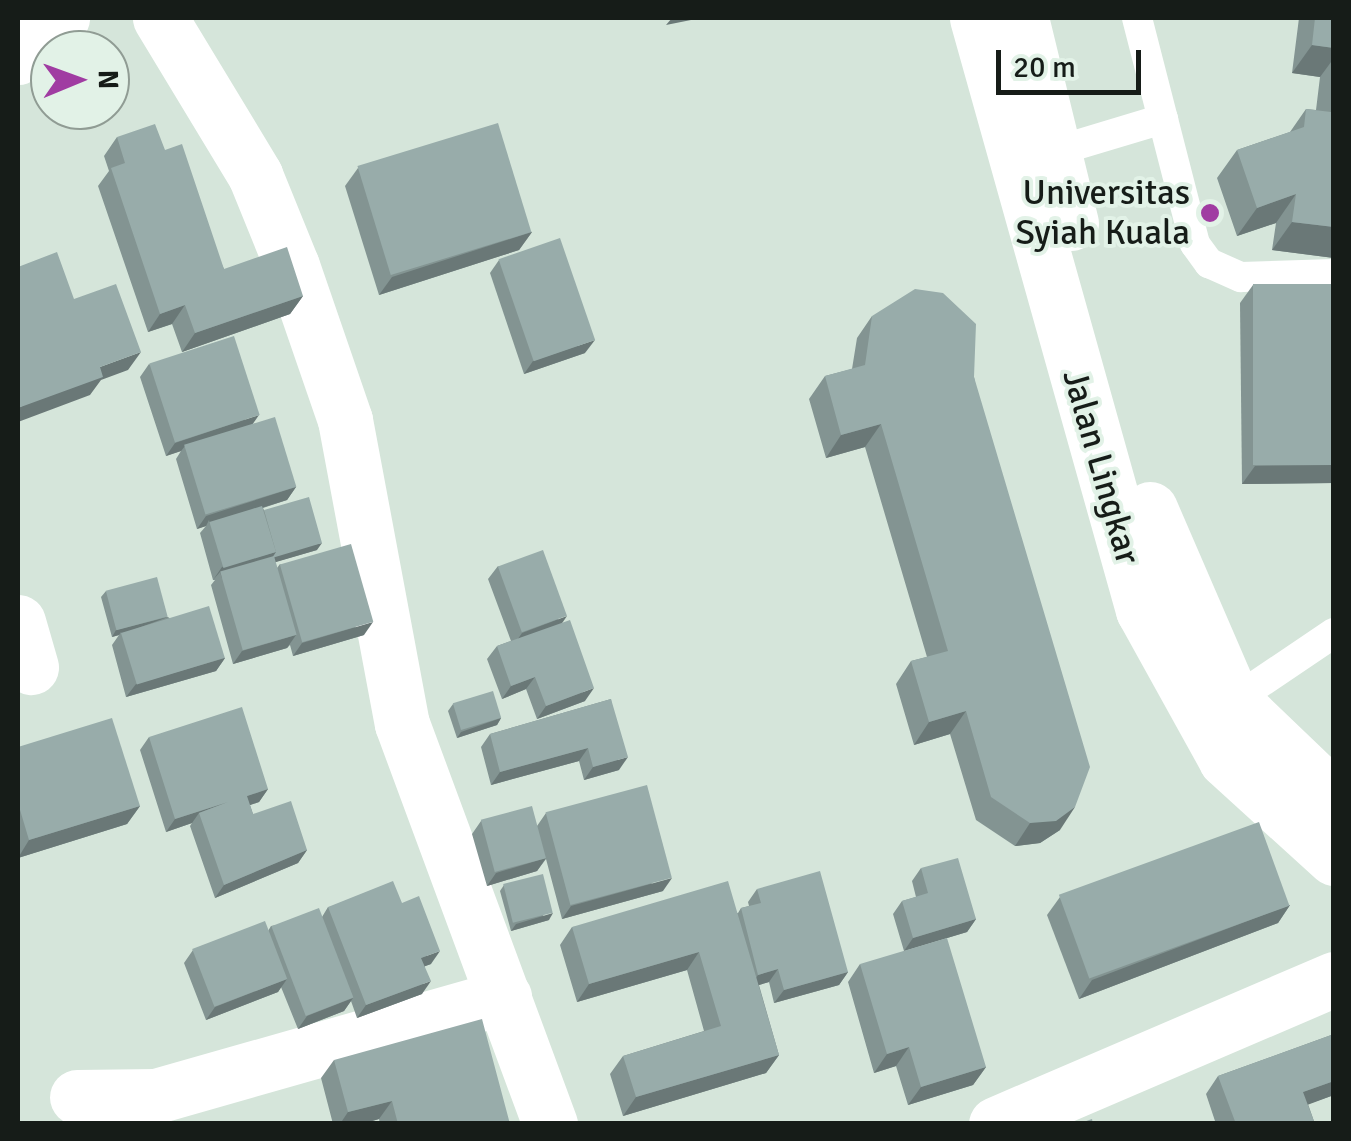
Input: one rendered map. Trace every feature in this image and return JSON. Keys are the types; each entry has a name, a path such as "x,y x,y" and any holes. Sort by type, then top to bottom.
{"street":[{"path":"18,57 62,18"},
{"path":"160,18 254,175 292,266 345,420 402,724 550,1124"},
{"name":"Jalan Lingkar","path":"976,18 1143,610 1226,760 1334,858"},
{"path":"1021,18 1053,152 1156,531 1233,700 1334,798"},
{"path":"996,1124 1334,979"},
{"path":"77,1097 156,1096 504,997"}],"lane":[{"path":"1137,18 1195,244 1209,263 1242,276 1334,274"},
{"path":"1053,152 1163,119"},
{"path":"1233,700 1334,633"}],"building":[{"path":"1315,18 1334,18 1334,48 1312,45"},
{"path":"1334,96 1334,227 1292,222 1296,194 1257,208 1237,150 1304,127 1306,109 1331,112"},
{"path":"498,123 531,232 391,275 357,166"},
{"path":"155,124 165,150 182,144 224,269 287,247 303,296 195,333 185,305 160,314 111,168 125,163 117,137"},
{"path":"560,238 595,340 534,361 499,259"},
{"path":"57,252 74,299 116,284 141,352 100,367 103,377 18,408 18,267"},
{"path":"1253,284 1334,284 1334,465 1253,465"},
{"path":"915,289 943,293 976,324 974,377 1090,767 1075,807 1056,821 1030,823 991,797 966,711 929,722 911,661 948,651 881,424 841,435 825,376 865,365 872,316"},
{"path":"234,336 260,415 175,442 149,364"},
{"path":"275,417 296,487 205,515 184,445"},
{"path":"309,497 322,543 272,558 276,552 264,510"},
{"path":"262,506 276,552 223,568 209,522"},
{"path":"351,544 373,622 302,642 280,564"},
{"path":"543,550 567,616 522,632 498,566"},
{"path":"274,556 297,635 243,650 220,571"},
{"path":"157,577 168,617 116,630 106,591"},
{"path":"209,606 225,658 137,685 121,633"},
{"path":"570,620 594,688 546,706 535,677 511,686 497,646"},
{"path":"493,691 501,718 461,730 453,703"},
{"path":"611,699 628,757 593,767 588,748 500,772 490,734"},
{"path":"242,707 268,789 247,796 253,814 291,801 307,850 224,885 199,813 228,802 175,819 149,737"},
{"path":"112,718 140,806 29,840 18,803 18,747"},
{"path":"647,785 672,878 570,905 546,812"},
{"path":"532,806 546,858 495,872 481,820"},
{"path":"1259,822 1289,906 1089,978 1059,895"},
{"path":"958,858 976,919 913,938 902,901 928,893 921,868"},
{"path":"820,871 848,972 784,990 778,969 758,975 741,908 761,903 757,889"},
{"path":"543,874 553,913 513,923 503,884"},
{"path":"393,881 402,903 419,896 440,951 421,958 431,981 366,1005 328,907"},
{"path":"728,881 779,1055 636,1097 623,1056 721,1026 699,952 589,984 572,927"},
{"path":"319,908 353,998 306,1016 271,926"},
{"path":"265,921 287,979 214,1007 192,949"},
{"path":"947,938 986,1067 921,1087 909,1047 887,1054 860,964"},
{"path":"482,1019 510,1124 398,1124 392,1101 348,1112 334,1060"},
{"path":"1334,1034 1334,1081 1303,1092 1315,1124 1236,1124 1218,1076"}],"place":[{"name":"Universitas Syiah Kuala","path":"1210,213"}]}
